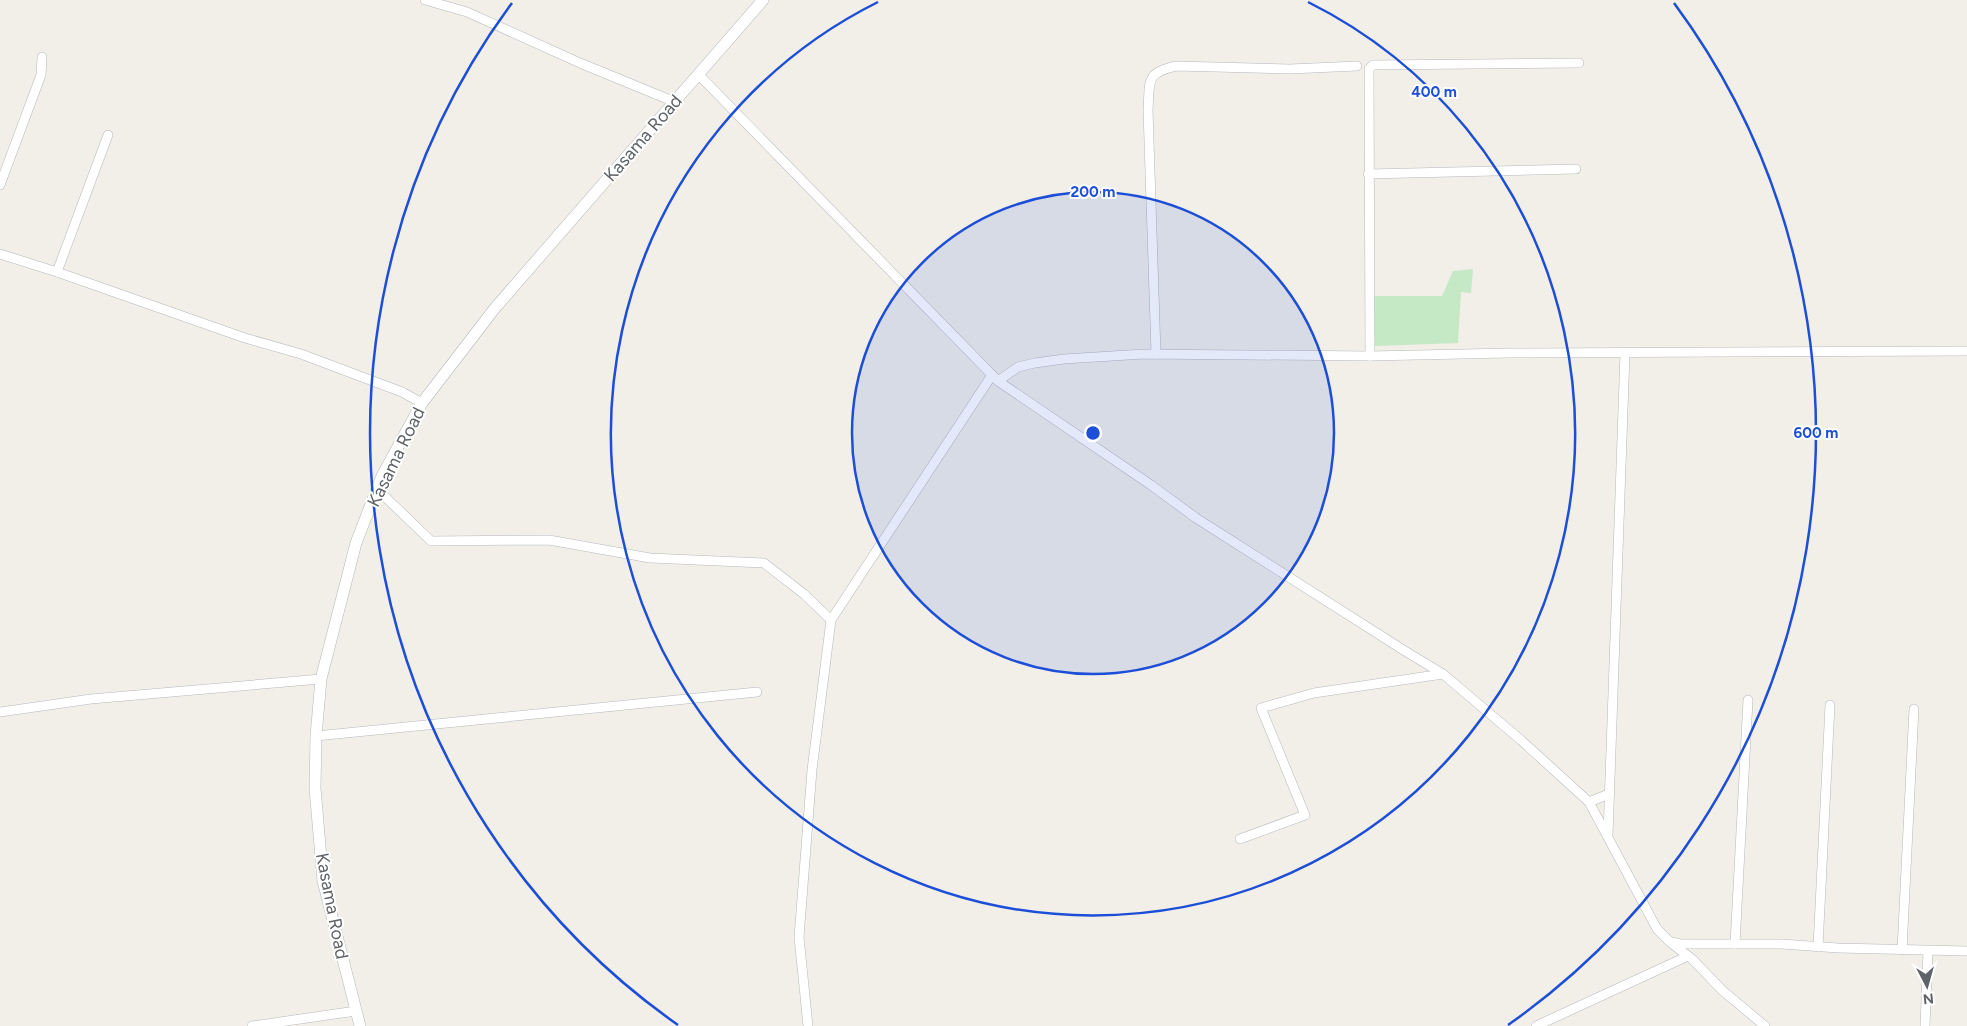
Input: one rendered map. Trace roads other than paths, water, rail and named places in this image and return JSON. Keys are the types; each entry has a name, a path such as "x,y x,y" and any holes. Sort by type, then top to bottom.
{"street":[{"path":"425,0 467,12 580,63 674,102"},
{"name":"Kasama Road","path":"360,1026 323,880 315,788 316,736 320,679 356,543 377,489 405,430 422,403 496,308 763,0"},
{"path":"0,185 41,75 42,57"},
{"path":"1370,356 1369,69 1373,65 1579,63"},
{"path":"1156,354 1148,110 1150,81 1158,70 1176,66 1290,69 1357,66"},
{"path":"698,74 995,378 1151,484 1196,518 1443,674 1522,742 1588,802 1608,835 1657,929 1765,1026"},
{"path":"57,272 108,135"},
{"path":"1368,174 1576,169"},
{"path":"0,254 236,335 301,354 402,392 422,403"},
{"path":"808,1026 800,937 812,770 831,620 995,378 1018,367 1035,362 1156,354 1370,356 1967,351"},
{"path":"1608,835 1625,353"},
{"path":"377,489 431,541 549,540 650,558 764,563 804,594 831,620"},
{"path":"1240,839 1305,815 1261,708 1314,693 1443,674"},
{"path":"0,712 91,699 320,679"},
{"path":"316,736 757,692"},
{"path":"1736,944 1748,700"},
{"path":"1818,947 1830,704"},
{"path":"1902,950 1914,709"},
{"path":"1588,802 1610,794"},
{"path":"1669,941 1681,944 1967,951"},
{"path":"1925,1026 1928,951"},
{"path":"1536,1026 1688,956"},
{"path":"252,1026 356,1011"}]}
